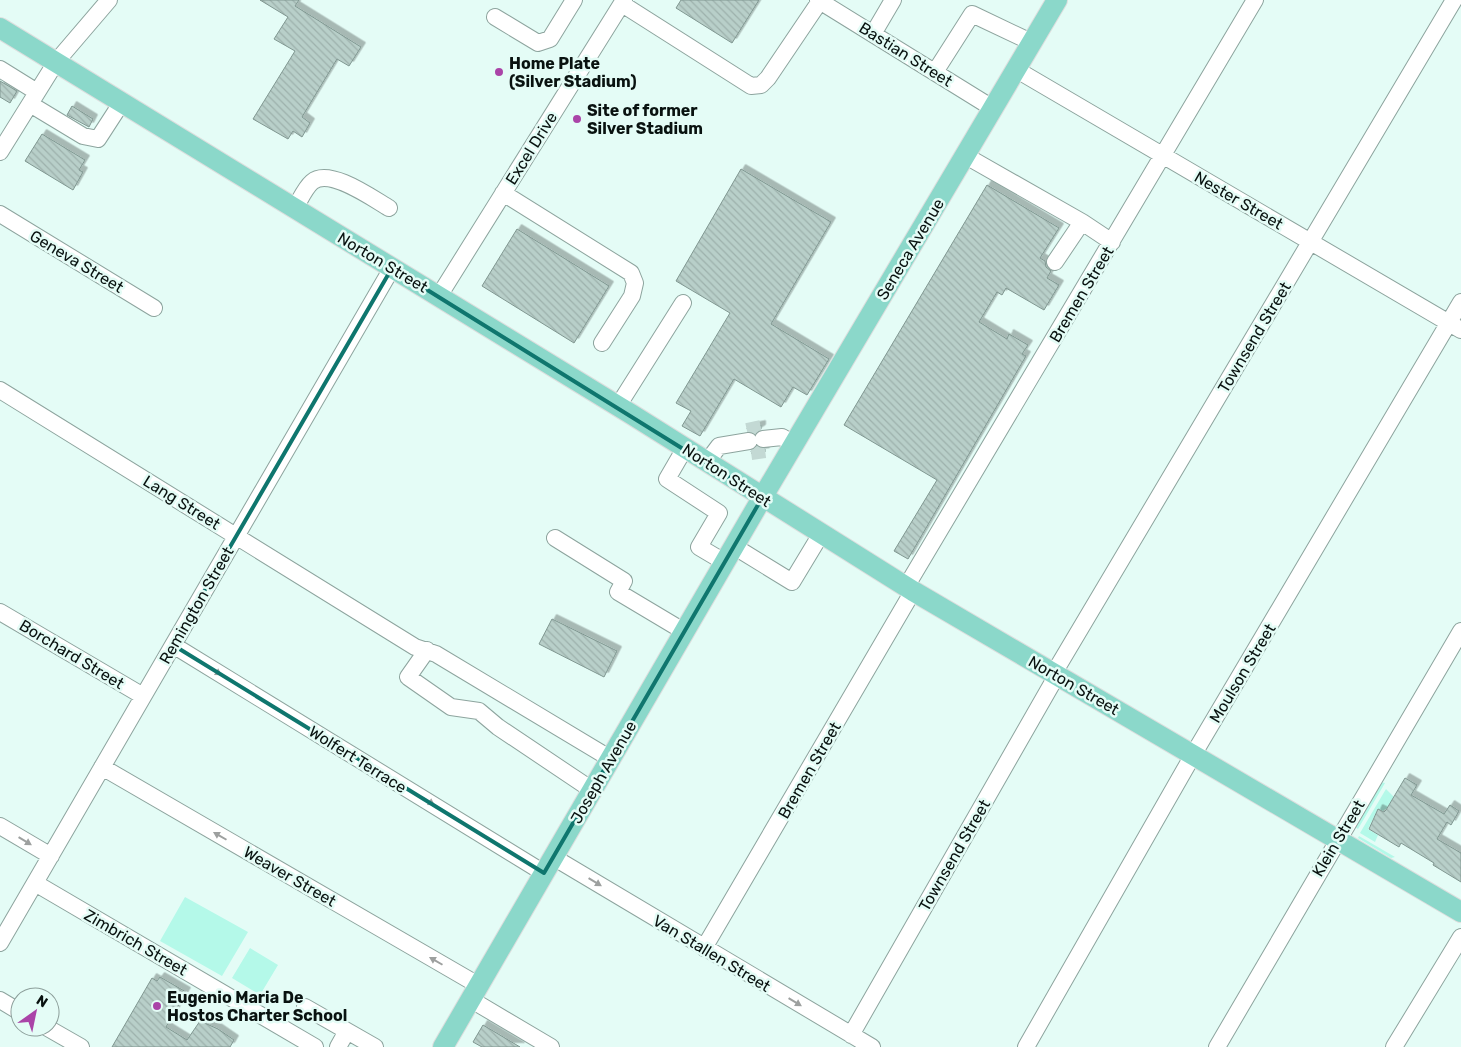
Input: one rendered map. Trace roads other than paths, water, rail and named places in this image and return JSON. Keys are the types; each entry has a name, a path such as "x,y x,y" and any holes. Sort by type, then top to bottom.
{"main road":[{"name":"Seneca Avenue","path":"762,498 1057,0"},
{"name":"Norton Street","path":"1,32 56,62 439,296 909,589 1461,912"},
{"name":"Joseph Avenue","path":"443,1047 731,555 762,498"}],"street":[{"path":"0,152 56,62 109,0"},
{"path":"495,16 538,43 550,39 574,0"},
{"path":"873,34 893,0"},
{"name":"Bremen Street","path":"704,948 909,589 1255,0"},
{"path":"1453,0 1461,5"},
{"name":"Townsend Street","path":"851,1035 1055,674 1453,0"},
{"path":"623,2 751,86 761,85 768,78 819,1"},
{"name":"Bastian Street","path":"819,1 994,108"},
{"name":"Excel Drive","path":"439,296 623,2"},
{"path":"935,72 972,14 1033,42"},
{"path":"0,69 83,136 98,139 122,102"},
{"name":"Nester Street","path":"1017,70 1455,326"},
{"path":"966,156 1082,222 1112,242"},
{"path":"295,208 312,182 322,178 333,177 389,208"},
{"path":"503,194 631,273 635,283 632,296 602,343"},
{"name":"Geneva Street","path":"0,214 154,308"},
{"path":"1055,262 1082,222"},
{"name":"Remington Street","path":"0,943 392,268"},
{"name":"Moulson Street","path":"1026,1047 1194,755 1455,326 1461,302"},
{"path":"618,406 683,303"},
{"name":"Lang Street","path":"0,390 421,648 436,654 611,758"},
{"path":"708,462 718,446 782,437 794,444"},
{"path":"685,448 667,479 719,513 699,547 731,555 792,582 821,534"},
{"path":"555,538 624,581 618,592 685,632"},
{"name":"Borchard Street","path":"0,612 143,696"},
{"name":"Klein Street","path":"1217,1047 1461,630"},
{"name":"Wolfert Terrace","path":"173,645 549,865"},
{"path":"421,648 408,677 451,707 479,711 498,727 592,790"},
{"path":"479,711 494,688"},
{"name":"Weaver Street","path":"102,768 474,992 551,1047"},
{"path":"0,826 51,856"},
{"name":"Van Stallen Street","path":"549,865 704,948 872,1047"},
{"name":"Zimbrich Street","path":"35,883 315,1047"},
{"path":"1394,1047 1461,937"},
{"path":"305,1007 375,1047"},
{"path":"338,1047 347,1031"},
{"path":"60,1035 81,1047"}],"tunnel":[{"path":"747,431 761,428"},
{"path":"751,452 765,450"}],"place":[{"name":"Home Plate (Silver Stadium)","path":"499,72"},
{"name":"Site of former Silver Stadium","path":"577,119"},
{"name":"Eugenio Maria De Hostos Charter School","path":"157,1006"}]}
